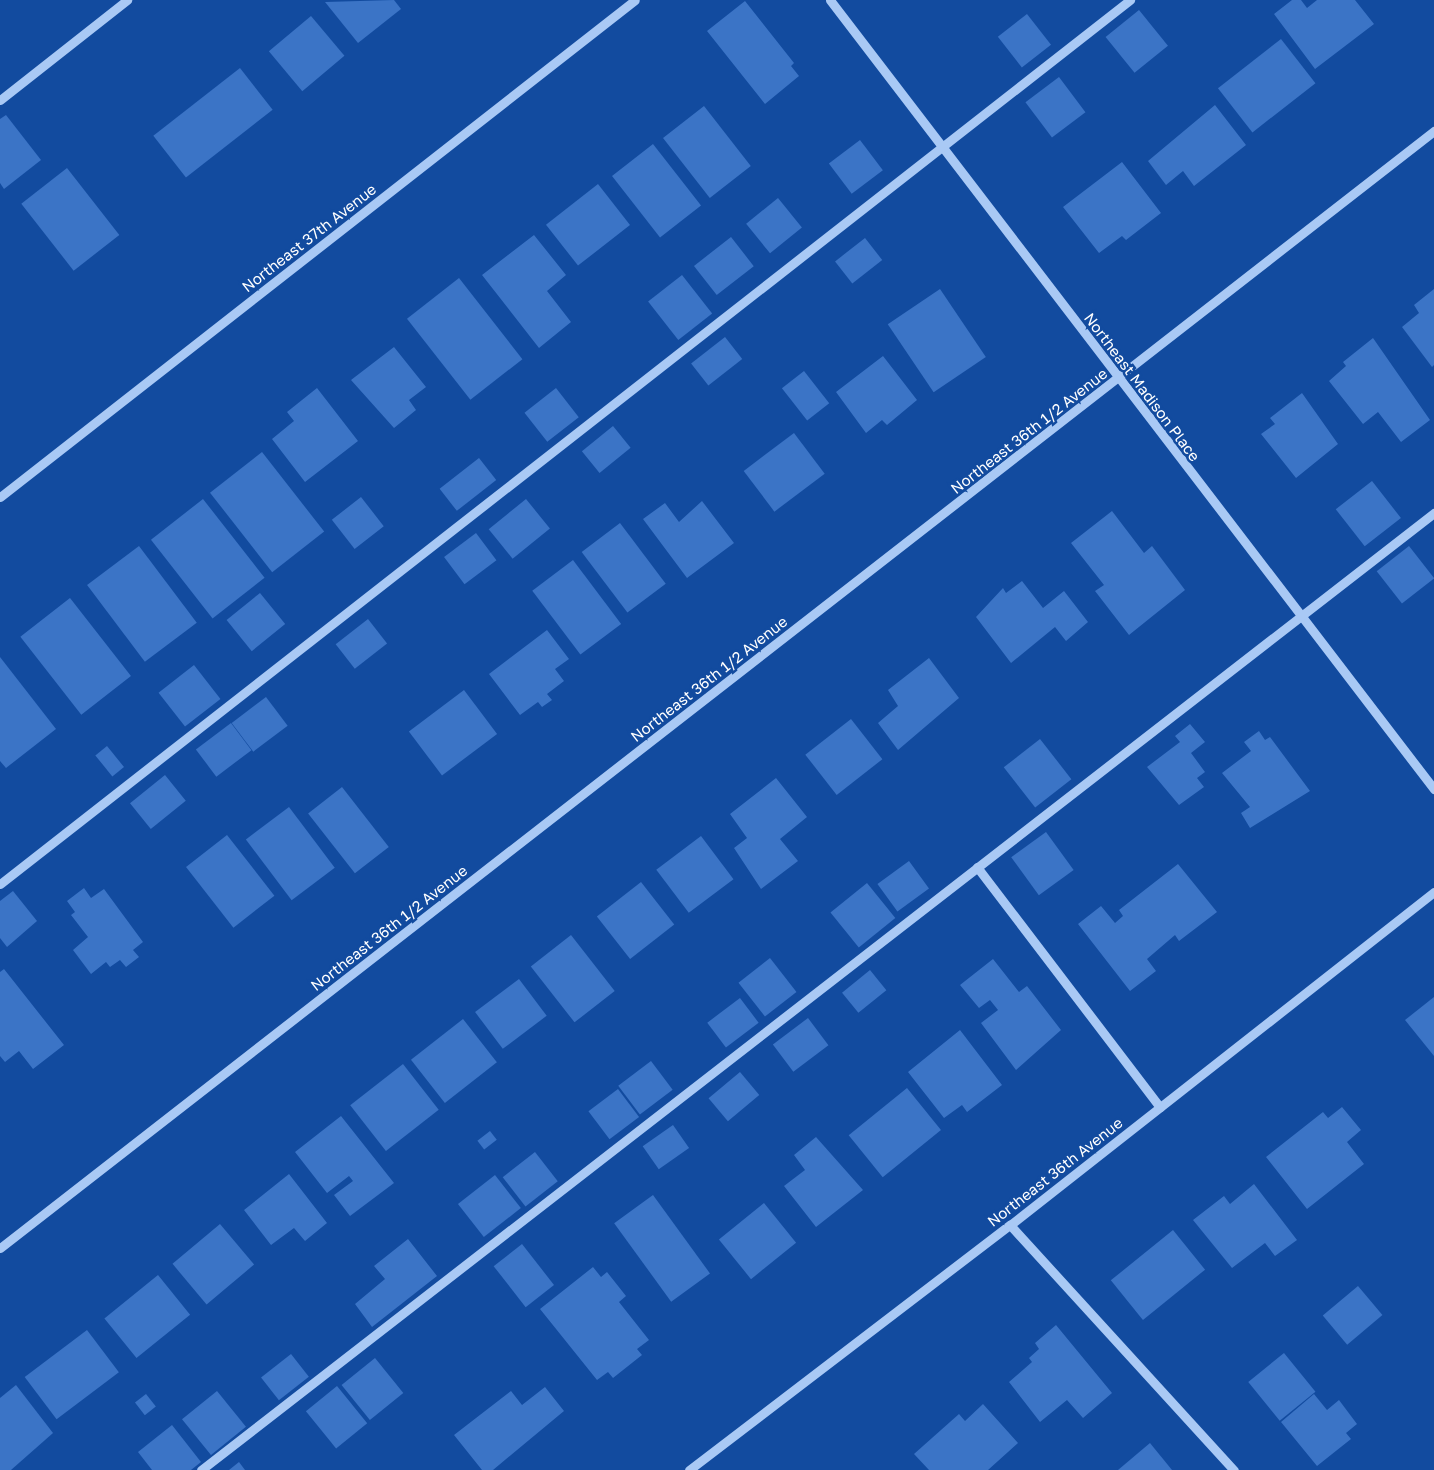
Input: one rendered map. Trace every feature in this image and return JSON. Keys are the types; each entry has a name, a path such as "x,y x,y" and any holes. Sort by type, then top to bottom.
{"street":[{"path":"0,100 127,0"},
{"name":"Northeast 37th Avenue","path":"0,497 635,0"},
{"name":"Northeast Madison Place","path":"830,0 1118,379 1434,789"},
{"path":"0,884 1130,0"},
{"name":"Northeast 36th 1/2 Avenue","path":"0,1248 1434,131"},
{"path":"201,1470 1434,513"},
{"path":"977,867 1160,1107"},
{"name":"Northeast 36th Avenue","path":"689,1470 1010,1225 1434,892"},
{"path":"1010,1225 1234,1470"}],"building":[{"path":"394,0 401,9 358,43 325,2"},
{"path":"1292,0 1301,0 1307,8 1317,0 1355,0 1374,24 1315,69 1274,14"},
{"path":"745,1 794,63 791,66 799,76 765,104 707,31"},
{"path":"1139,10 1168,46 1135,73 1106,37"},
{"path":"1027,14 1051,45 1022,68 998,37"},
{"path":"311,16 344,56 302,91 269,51"},
{"path":"1281,39 1315,83 1252,132 1218,88"},
{"path":"240,68 273,110 186,177 153,136"},
{"path":"1059,77 1085,112 1052,137 1025,102"},
{"path":"1215,105 1246,145 1194,186 1183,171 1166,185 1148,161"},
{"path":"704,106 751,166 710,198 663,138"},
{"path":"6,115 41,160 4,189 0,183 0,119"},
{"path":"860,140 883,170 852,194 829,163"},
{"path":"653,144 701,205 660,237 612,176"},
{"path":"1122,162 1161,213 1126,240 1122,236 1099,253 1063,207"},
{"path":"67,168 119,235 74,271 21,204"},
{"path":"598,184 630,225 578,266 546,225"},
{"path":"778,198 802,228 770,253 746,224"},
{"path":"534,235 566,275 547,291 571,322 539,348 482,275"},
{"path":"731,237 754,266 717,295 694,266"},
{"path":"865,238 882,260 852,283 835,261"},
{"path":"682,275 712,314 678,340 648,301"},
{"path":"459,278 522,359 470,400 407,319"},
{"path":"940,289 986,357 934,392 888,324"},
{"path":"1434,289 1434,365 1432,367 1402,327 1419,313 1414,305"},
{"path":"725,337 742,359 708,386 691,363"},
{"path":"1373,338 1430,420 1401,442 1378,412 1363,424 1329,381 1346,366 1343,362"},
{"path":"394,347 426,387 409,400 416,410 394,428 351,380"},
{"path":"883,356 917,400 887,425 882,420 866,433 836,392"},
{"path":"804,371 829,403 807,421 782,388"},
{"path":"317,388 358,441 305,482 272,439 294,421 287,412"},
{"path":"556,388 579,417 547,442 524,413"},
{"path":"1302,393 1338,444 1296,478 1261,434 1275,424 1270,418"},
{"path":"613,426 631,448 600,473 582,451"},
{"path":"794,433 825,474 774,512 744,471"},
{"path":"262,452 324,532 272,572 210,493"},
{"path":"479,458 496,480 457,511 440,489"},
{"path":"1372,481 1401,518 1365,546 1336,509"},
{"path":"361,497 384,526 355,549 332,520"},
{"path":"203,499 265,578 213,618 151,540"},
{"path":"526,499 550,529 513,559 489,529"},
{"path":"702,501 734,543 687,578 643,519 665,503 679,522"},
{"path":"1112,511 1144,553 1152,546 1185,590 1129,635 1095,591 1104,585 1071,543"},
{"path":"620,523 666,584 627,613 582,552"},
{"path":"476,533 496,560 465,584 444,557"},
{"path":"139,546 197,623 145,662 87,585"},
{"path":"1409,546 1434,578 1402,604 1377,571"},
{"path":"573,560 621,624 580,655 532,591"},
{"path":"1022,581 1043,608 1064,591 1088,622 1066,641 1055,627 1011,663 976,617 1003,588 1006,593"},
{"path":"260,593 285,624 252,651 227,620"},
{"path":"70,598 131,676 81,715 20,637"},
{"path":"368,619 387,643 355,669 336,644"},
{"path":"547,630 569,659 555,669 564,681 547,694 552,700 542,707 538,702 520,715 489,674"},
{"path":"0,657 56,729 6,768 0,761"},
{"path":"929,658 959,698 898,750 878,723 898,706 888,690"},
{"path":"194,665 220,699 185,727 159,693"},
{"path":"464,690 497,734 442,775 409,732"},
{"path":"266,697 288,726 253,752 232,723"},
{"path":"851,719 882,759 837,795 805,755"},
{"path":"231,723 251,750 216,777 196,749"},
{"path":"1190,724 1205,742 1191,753 1205,772 1197,778 1204,787 1179,805 1147,767 1180,742 1175,736"},
{"path":"1259,731 1265,740 1270,737 1310,791 1250,828 1241,813 1250,807 1222,773 1251,751 1244,742"},
{"path":"1040,739 1071,779 1035,808 1004,767"},
{"path":"107,746 124,767 112,776 95,755"},
{"path":"165,775 186,801 151,829 130,803"},
{"path":"776,778 807,817 780,839 798,861 761,889 734,848 747,838 730,814"},
{"path":"342,787 389,847 355,873 308,813"},
{"path":"289,807 335,868 292,900 246,839"},
{"path":"1046,832 1074,870 1039,895 1011,857"},
{"path":"227,835 274,896 233,928 186,867"},
{"path":"701,836 733,879 689,913 656,870"},
{"path":"909,861 929,889 897,911 877,884"},
{"path":"1178,864 1217,912 1179,941 1175,935 1147,959 1156,971 1130,991 1078,924 1101,906 1115,923 1123,916 1119,910"},
{"path":"641,882 674,925 630,959 597,916"},
{"path":"867,883 895,918 859,948 830,913"},
{"path":"84,888 91,898 104,889 143,942 133,950 139,957 126,967 120,960 110,967 106,962 91,974 73,950 88,937 71,915 75,912 67,901"},
{"path":"13,891 37,921 7,947 0,938 0,901"},
{"path":"571,935 615,991 575,1022 531,966"},
{"path":"770,958 796,992 765,1017 738,983"},
{"path":"993,959 1019,992 1027,986 1061,1030 1016,1070 981,1023 998,1010 990,1000 979,1008 960,985"},
{"path":"4,969 64,1045 33,1069 19,1051 5,1062 0,1056 0,972"},
{"path":"870,970 886,990 858,1013 842,993"},
{"path":"519,979 547,1016 503,1049 475,1012"},
{"path":"1434,997 1434,1056 1405,1020"},
{"path":"740,998 759,1023 726,1047 707,1023"},
{"path":"808,1018 828,1045 793,1072 773,1044"},
{"path":"463,1019 497,1062 445,1103 411,1060"},
{"path":"960,1030 1002,1085 967,1112 962,1105 944,1118 908,1072"},
{"path":"651,1061 673,1090 640,1114 618,1086"},
{"path":"403,1064 439,1110 386,1151 350,1105"},
{"path":"740,1072 759,1095 728,1121 709,1098"},
{"path":"907,1088 941,1130 883,1177 849,1135"},
{"path":"618,1089 639,1117 610,1139 588,1111"},
{"path":"1342,1107 1361,1130 1347,1142 1364,1164 1307,1209 1266,1157 1323,1112 1328,1118"},
{"path":"341,1116 394,1183 350,1216 334,1195 353,1181 349,1176 327,1193 295,1152"},
{"path":"673,1125 689,1148 659,1169 643,1146"},
{"path":"490,1131 497,1140 484,1150 477,1141"},
{"path":"816,1137 863,1190 816,1227 784,1186 805,1170 794,1155"},
{"path":"535,1152 558,1181 525,1206 503,1177"},
{"path":"289,1174 327,1223 305,1241 294,1228 271,1245 244,1210"},
{"path":"495,1175 521,1208 484,1237 458,1204"},
{"path":"1254,1184 1297,1240 1275,1256 1265,1243 1232,1268 1193,1220 1224,1196 1230,1204"},
{"path":"653,1195 710,1273 671,1302 614,1223"},
{"path":"764,1203 796,1243 751,1279 719,1240"},
{"path":"220,1224 254,1265 207,1304 173,1264"},
{"path":"1173,1230 1205,1270 1143,1320 1111,1280"},
{"path":"408,1239 437,1276 372,1327 355,1304 385,1279 374,1266"},
{"path":"522,1244 554,1285 526,1307 494,1266"},
{"path":"593,1267 601,1277 607,1272 626,1296 619,1302 649,1340 637,1349 642,1355 613,1378 608,1372 597,1380 540,1309"},
{"path":"158,1275 190,1315 136,1358 104,1318"},
{"path":"1358,1286 1382,1315 1347,1345 1323,1316"},
{"path":"1056,1325 1112,1393 1083,1418 1067,1400 1040,1422 1009,1382 1032,1362 1029,1358 1039,1349 1035,1343"},
{"path":"87,1330 119,1372 57,1419 25,1377"},
{"path":"1284,1353 1315,1392 1280,1421 1248,1382"},
{"path":"291,1354 309,1377 279,1400 261,1377"},
{"path":"375,1358 403,1393 370,1420 342,1385"},
{"path":"16,1385 53,1433 11,1470 0,1470 0,1398"},
{"path":"337,1386 367,1423 336,1448 306,1411"},
{"path":"545,1387 564,1411 493,1470 482,1470 454,1435 511,1391 522,1405"},
{"path":"217,1391 246,1427 211,1455 182,1419"},
{"path":"146,1394 156,1407 145,1415 135,1403"},
{"path":"1314,1394 1327,1410 1339,1400 1357,1424 1346,1433 1351,1439 1317,1466 1281,1422"},
{"path":"983,1404 1018,1443 988,1470 929,1470 914,1454 959,1414 965,1421"},
{"path":"172,1425 201,1462 191,1470 152,1470 138,1452"},
{"path":"1150,1443 1172,1470 1118,1470"},
{"path":"239,1462 245,1470 229,1470"}]}
